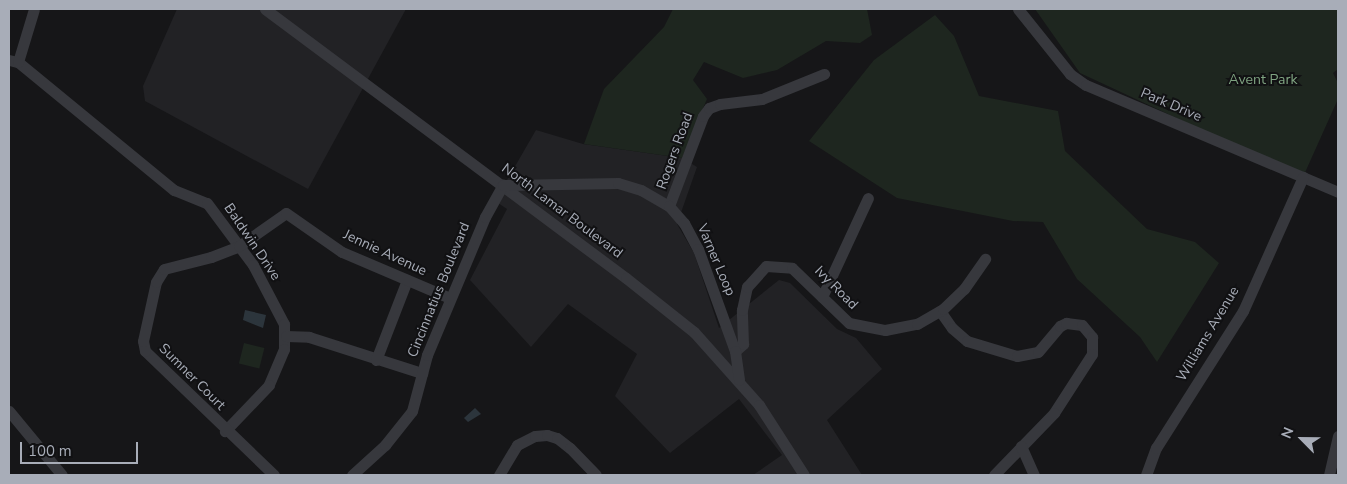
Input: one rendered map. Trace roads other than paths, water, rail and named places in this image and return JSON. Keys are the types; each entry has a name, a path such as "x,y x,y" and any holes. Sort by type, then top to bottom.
{"street":[{"path":"14,61 34,9"},
{"name":"North Lamar Boulevard","path":"265,9 502,185 687,326 739,380 759,405 804,475"},
{"name":"Park Drive","path":"1018,9 1070,74 1086,86 1338,192"},
{"name":"Baldwin Drive","path":"14,61 174,190 207,203 239,246 278,309 286,336"},
{"name":"Rogers Road","path":"670,206 703,116 709,108 731,102 762,99 824,74"},
{"name":"Williams Avenue","path":"1146,475 1156,448 1243,311 1303,177"},
{"name":"Varner Loop","path":"502,185 618,183 641,190 670,206 698,249 735,351 739,380"},
{"name":"Cincinnatius Boulevard","path":"352,475 385,445 412,411 422,373 450,298 484,218 502,185"},
{"path":"822,297 868,198"},
{"name":"Sumner Court","path":"274,475 225,431 145,351 142,341 156,282 164,269 212,257 239,246 286,213"},
{"name":"Jennie Avenue","path":"286,213 342,252 450,298"},
{"name":"Ivy Road","path":"735,351 743,344 742,310 746,292 752,279 766,266 784,264 792,268 849,323 872,330 896,330 917,324 940,311 964,288 985,259"},
{"path":"376,360 407,280"},
{"path":"940,311 952,328 967,341 1017,356 1038,352 1060,326 1066,323 1082,325 1092,337 1092,354 1081,374 1054,413 994,475"},
{"path":"225,431 273,378 286,336 309,337 376,360 422,373"},
{"path":"9,411 62,475"},
{"path":"499,475 517,445 535,436 547,435 570,448 596,475"},
{"path":"1329,475 1338,436"},
{"path":"1021,446 1034,475"}],"park label":[{"name":"Avent Park","path":"1263,80"}]}
